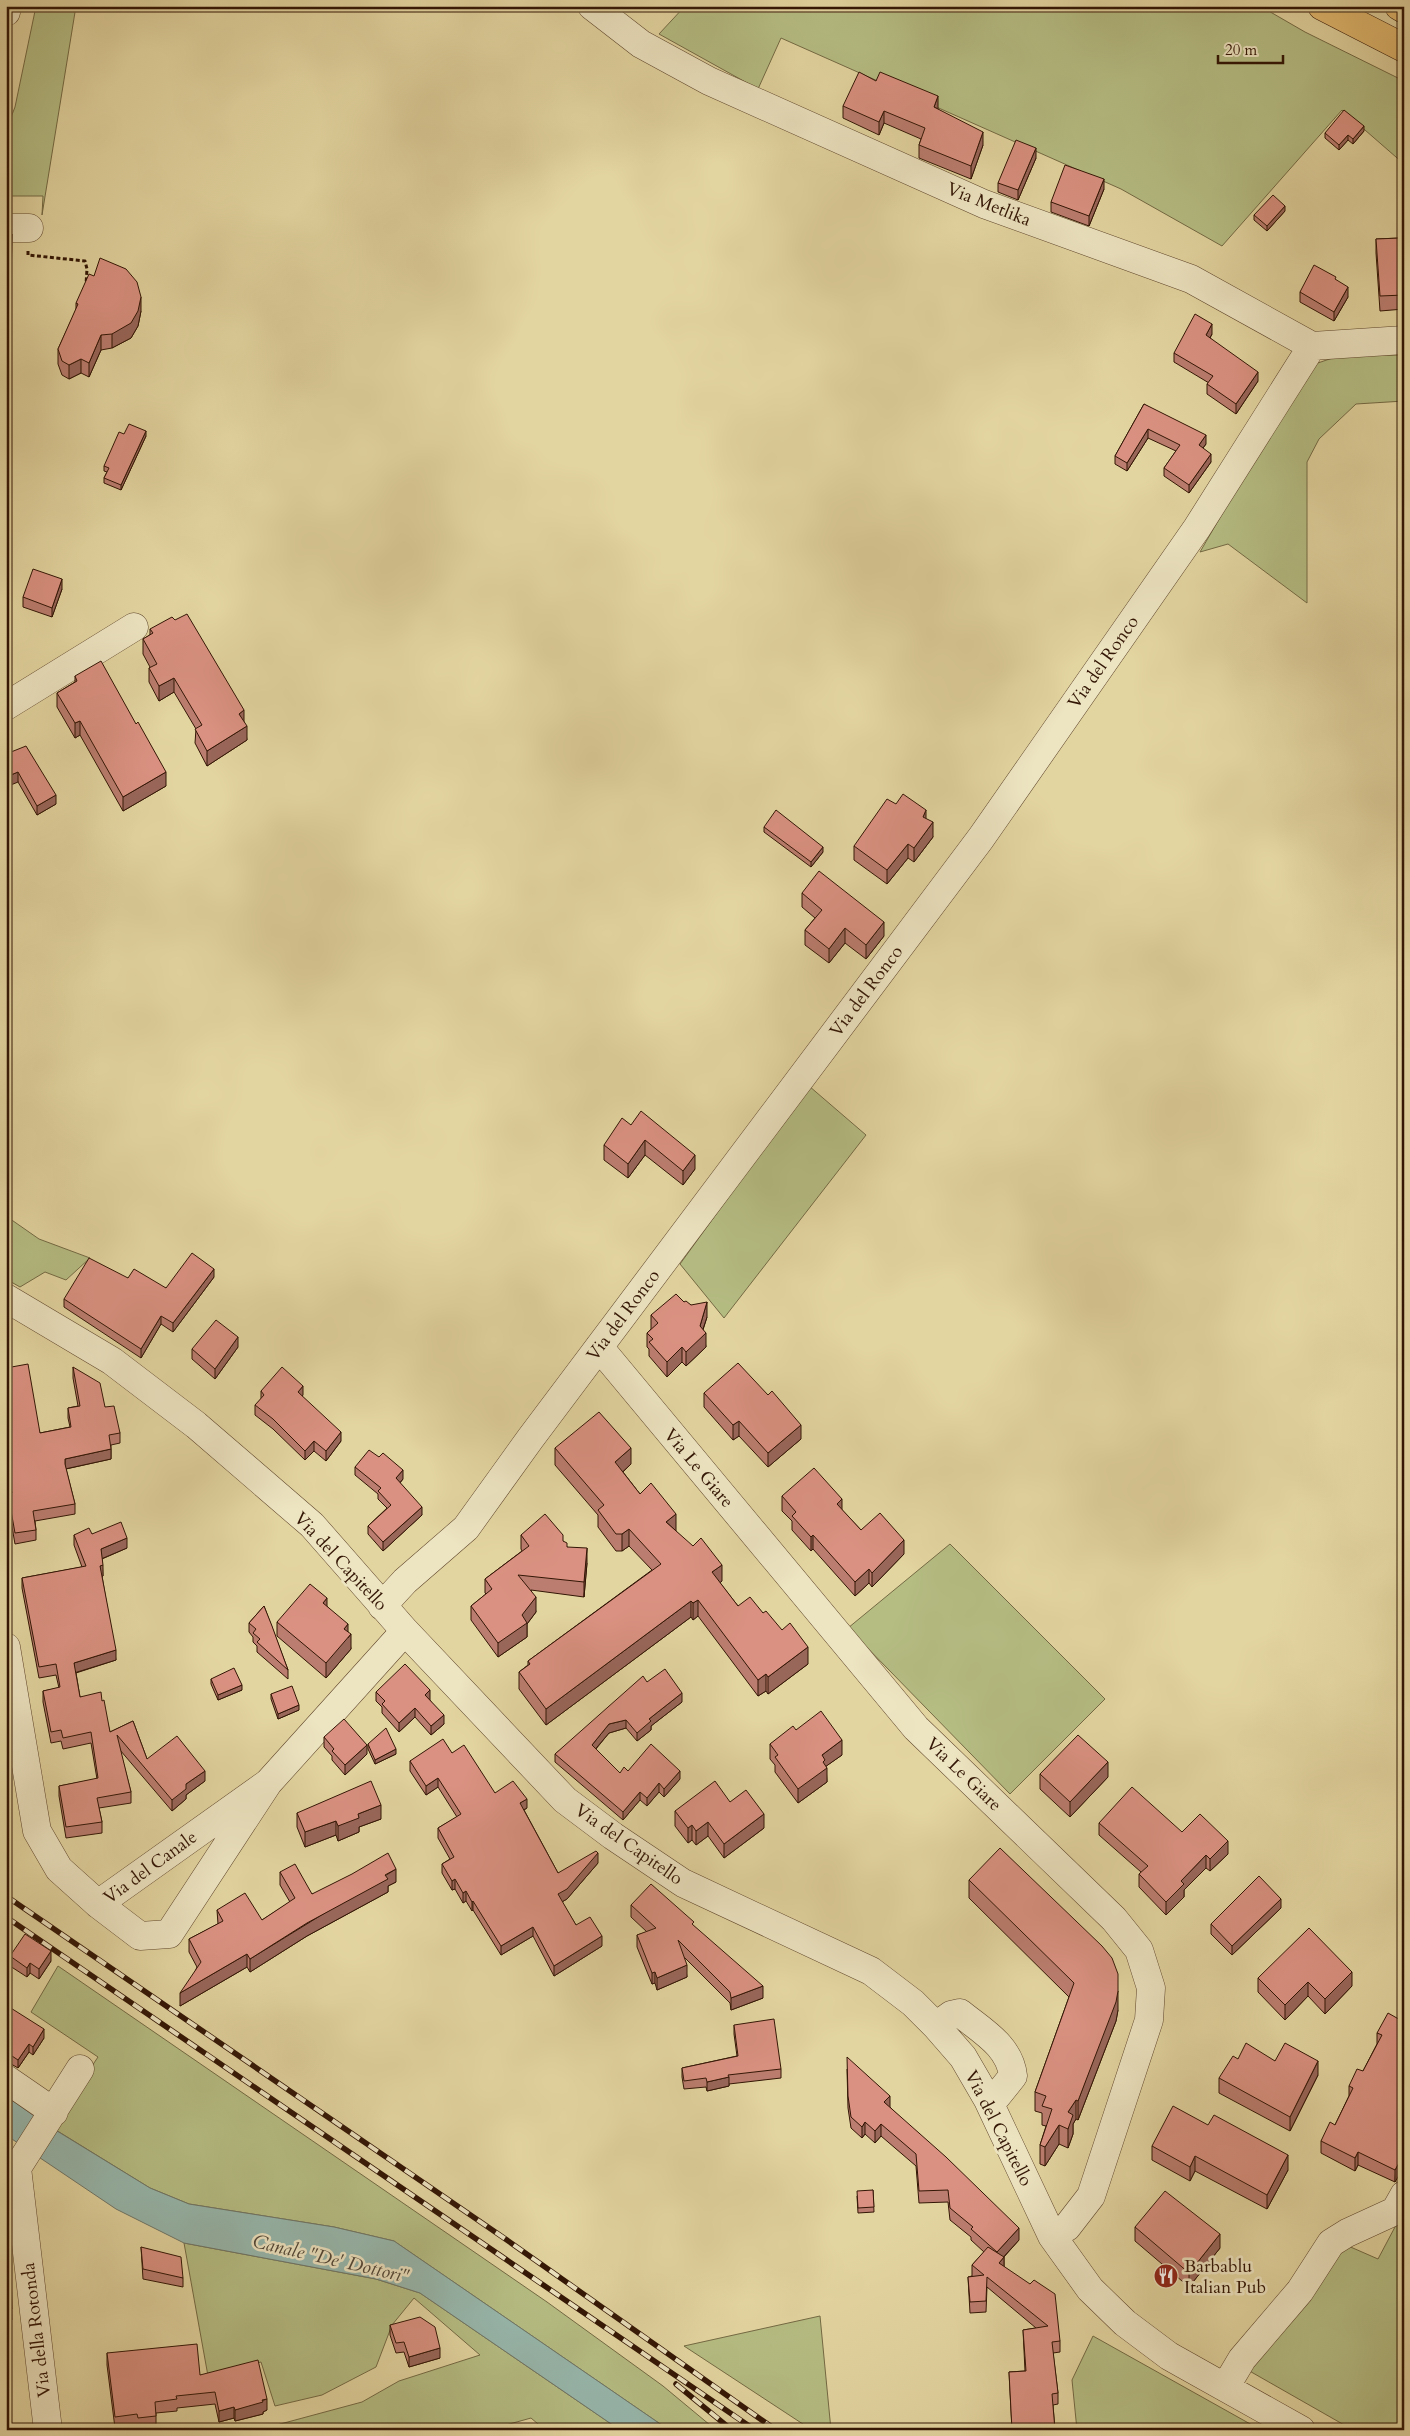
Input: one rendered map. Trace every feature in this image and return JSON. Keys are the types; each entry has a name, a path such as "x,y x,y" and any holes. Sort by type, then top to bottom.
{"highway":[{"path":"1322,6 1404,48"},
{"path":"1399,6 1404,8"}],"street":[{"path":"6,12 7,6"},
{"name":"Via Metlika","path":"592,6 641,44 709,81 984,204 1191,279 1312,346"},
{"path":"1312,346 1404,340"},
{"name":"Via del Ronco","path":"382,1606 406,1581 466,1528 598,1347 981,838 1197,528 1312,346"},
{"path":"6,706 134,627"},
{"name":"Via del Capitello","path":"6,1298 112,1361 196,1424 312,1525 382,1606 565,1800 606,1831 683,1883 871,1971 913,2003 963,2057 988,2100 1052,2236 1090,2290 1125,2323 1168,2356 1226,2386 1301,2430"},
{"name":"Via Le Giare","path":"598,1347 916,1728 1114,1919 1139,1950 1151,1988 1149,2020 1091,2196 1067,2227 1052,2236"},
{"name":"Via del Canale","path":"268,1783 98,1904 140,1936 169,1934 268,1783 405,1631"},
{"path":"6,1647 37,1831 59,1868 98,1904"},
{"path":"936,2026 951,2015 960,2013 1001,2046 1012,2062 1013,2076 997,2096 988,2100"},
{"name":"Via della Rotonda","path":"48,2430 17,2160 49,2118 80,2069"},
{"path":"6,2079 49,2118"},
{"path":"1226,2386 1242,2358 1300,2291 1331,2243 1347,2233 1395,2211 1404,2195"}],"path":[{"path":"18,228 28,255 85,261 87,292"}],"green space":[{"path":"27,6 76,6 42,215 43,196 6,196 6,130 15,107 35,11"},
{"path":"685,6 1260,6 1305,32 1404,81 1404,164 1342,110 1222,246 1121,189 781,38 758,89 659,34"},
{"path":"1341,355 1404,355 1404,401 1356,404 1319,439 1307,462 1307,603 1228,544 1200,552 1299,381 1315,364"},
{"path":"809,1086 866,1135 724,1318 680,1264"},
{"path":"6,1216 39,1239 90,1258 66,1280 45,1272 20,1287 6,1279"},
{"path":"950,1544 1105,1699 1010,1794 848,1628"},
{"path":"58,1966 547,2302 663,2386 716,2430 669,2430 394,2241 334,2227 189,2204 150,2188 51,2127 98,2057 31,2012"},
{"path":"1404,2210 1404,2430 1353,2430 1246,2369 1346,2245 1378,2259"},
{"path":"184,2243 376,2279 420,2293 620,2430 545,2430 531,2418 488,2430 258,2430 362,2402 399,2381 480,2355 414,2298 392,2325 376,2367 322,2395 275,2406 261,2362 208,2376"},
{"path":"820,2316 831,2430 812,2430 684,2346"},
{"path":"1093,2336 1261,2430 1077,2430 1072,2380"}],"water":[{"name":"Canale \"De' Dottori\"","path":"6,2096 44,2123 150,2188 189,2204 334,2227 394,2241 669,2430 620,2430 420,2293 376,2279 184,2243 116,2209 6,2135"}],"building":[{"path":"859,72 876,81 880,72 938,96 934,107 983,132 971,166 919,145 925,128 884,111 879,122 843,106"},
{"path":"1344,110 1364,126 1353,139 1348,135 1339,145 1325,133"},
{"path":"1016,140 1036,148 1018,190 998,183"},
{"path":"1065,165 1104,179 1089,216 1051,202"},
{"path":"1273,195 1285,206 1267,226 1254,215"},
{"path":"1400,233 1404,233 1404,295 1380,296 1376,239 1400,238"},
{"path":"6,234 12,234 11,276 6,301"},
{"path":"100,258 126,269 137,282 141,297 138,311 131,323 112,334 101,335 89,363 81,359 69,365 62,361 58,349 89,274 94,276"},
{"path":"1314,265 1336,277 1335,279 1348,287 1334,312 1300,292"},
{"path":"1195,314 1212,324 1206,335 1258,372 1236,404 1207,384 1213,376 1174,353"},
{"path":"1144,404 1206,435 1199,445 1211,454 1189,485 1164,468 1180,445 1148,429 1127,463 1115,456"},
{"path":"129,424 146,431 121,485 104,478 109,468 104,466 119,432 124,434"},
{"path":"33,569 62,579 52,608 23,597"},
{"path":"187,614 244,710 239,714 247,726 207,751 195,729 202,725 174,678 159,686 149,668 157,664 143,639 153,633 150,629 172,617 175,620"},
{"path":"101,661 136,724 138,722 166,772 123,797 80,721 75,723 57,693 77,681 75,676"},
{"path":"26,746 56,795 37,806 18,772 6,777 6,754"},
{"path":"903,794 926,810 923,817 933,822 914,848 908,844 887,870 854,846 887,799 896,804"},
{"path":"776,810 823,847 811,862 764,827"},
{"path":"819,871 884,922 866,945 845,928 829,949 805,930 822,910 802,893"},
{"path":"641,1111 695,1155 683,1171 645,1140 628,1164 604,1145 622,1118 631,1125"},
{"path":"192,1253 214,1269 173,1323 161,1316 141,1349 64,1299 89,1258 128,1278 134,1269 166,1288"},
{"path":"676,1294 684,1302 686,1301 691,1305 707,1302 700,1326 706,1333 686,1352 682,1347 667,1362 649,1342 653,1339 647,1333 658,1323 651,1315"},
{"path":"216,1320 238,1337 215,1369 192,1349"},
{"path":"738,1363 768,1395 772,1391 801,1425 768,1453 739,1421 733,1425 704,1393"},
{"path":"28,1364 40,1433 71,1427 68,1408 80,1406 73,1367 100,1383 105,1407 114,1406 120,1433 109,1435 111,1449 65,1459 75,1504 33,1511 36,1530 15,1533 8,1494 12,1493 6,1468 6,1368"},
{"path":"282,1367 303,1386 298,1392 341,1432 326,1451 314,1441 305,1451 273,1419 255,1405 264,1395 261,1391"},
{"path":"599,1412 631,1448 615,1462 640,1494 651,1483 676,1514 666,1522 693,1546 701,1538 722,1565 712,1572 738,1606 750,1597 763,1613 766,1611 782,1630 790,1623 808,1647 768,1677 766,1674 758,1680 698,1600 693,1603 691,1601 546,1709 519,1672 530,1664 528,1661 661,1564 629,1529 622,1534 616,1534 598,1510 604,1505 555,1448"},
{"path":"369,1450 379,1457 383,1453 403,1470 396,1478 422,1507 383,1542 368,1526 391,1505 378,1491 381,1488 355,1467"},
{"path":"814,1468 842,1499 837,1504 861,1530 880,1513 904,1540 872,1573 869,1569 855,1582 813,1535 811,1537 792,1516 796,1512 782,1496"},
{"path":"545,1514 563,1535 563,1541 567,1543 567,1547 587,1548 584,1582 518,1575 536,1597 522,1615 527,1623 498,1643 471,1606 492,1589 485,1579 529,1546 521,1535"},
{"path":"121,1522 127,1538 101,1549 103,1565 100,1566 116,1650 74,1663 80,1697 101,1692 110,1732 133,1721 147,1759 177,1736 205,1771 186,1784 186,1789 172,1800 117,1735 131,1792 97,1798 102,1822 66,1827 59,1786 98,1778 91,1732 63,1738 61,1730 51,1732 43,1691 60,1687 56,1664 39,1667 22,1578 86,1566 74,1535 89,1528 92,1534"},
{"path":"310,1584 327,1598 323,1603 348,1624 344,1629 351,1634 326,1663 277,1622"},
{"path":"264,1606 288,1670 257,1642 260,1639 253,1633 256,1629 249,1623"},
{"path":"405,1664 430,1690 425,1695 444,1715 431,1726 415,1708 399,1723 382,1704 385,1701 376,1692"},
{"path":"234,1668 242,1685 218,1695 211,1679"},
{"path":"665,1669 682,1693 649,1719 651,1721 637,1733 626,1720 609,1724 592,1745 620,1773 624,1767 628,1771 651,1744 680,1771 664,1789 659,1783 647,1798 640,1792 623,1812 555,1754 643,1676 647,1682"},
{"path":"292,1686 299,1705 278,1714 271,1694"},
{"path":"821,1711 842,1740 822,1755 825,1760 823,1762 827,1768 798,1789 775,1757 778,1755 770,1744 793,1726 796,1730"},
{"path":"344,1719 367,1745 345,1765 332,1751 334,1749 324,1737"},
{"path":"386,1728 396,1749 375,1760 368,1744"},
{"path":"1078,1735 1108,1762 1070,1802 1040,1774"},
{"path":"443,1739 452,1753 464,1745 495,1793 513,1781 527,1799 520,1803 558,1873 596,1851 598,1853 567,1889 558,1894 576,1925 590,1917 602,1936 554,1966 533,1927 501,1946 466,1891 463,1893 455,1879 452,1881 442,1864 454,1857 438,1828 461,1814 438,1778 426,1786 410,1761"},
{"path":"371,1781 381,1805 358,1814 359,1818 338,1826 336,1821 305,1832 297,1813"},
{"path":"715,1781 730,1802 746,1790 764,1814 724,1844 708,1822 696,1831 692,1825 688,1828 675,1811"},
{"path":"1132,1787 1182,1832 1200,1814 1228,1841 1210,1859 1206,1855 1181,1881 1184,1884 1166,1902 1139,1874 1148,1866 1099,1823"},
{"path":"1000,1848 1102,1946 1112,1958 1118,1974 1116,2002 1078,2101 1076,2100 1068,2112 1073,2115 1068,2129 1059,2125 1045,2147 1040,2145 1052,2109 1042,2106 1046,2096 1035,2092 1074,1983 969,1880"},
{"path":"388,1853 396,1869 385,1875 388,1879 307,1923 250,1959 247,1954 180,1993 201,1962 189,1939 223,1921 217,1910 245,1893 262,1920 295,1898 280,1872 295,1864 312,1894"},
{"path":"1259,1876 1281,1899 1232,1946 1211,1924"},
{"path":"651,1884 694,1922 692,1924 763,1986 731,1998 730,1992 678,1940 687,1965 657,1978 655,1972 652,1973 637,1935 656,1928 631,1905"},
{"path":"1309,1928 1352,1972 1325,1999 1308,1982 1285,2005 1258,1978"},
{"path":"25,1934 51,1951 39,1969 30,1963 27,1968 10,1956"},
{"path":"6,1991 10,2000 6,2005"},
{"path":"6,2005 44,2029 33,2047 29,2044 18,2060 6,2052"},
{"path":"1388,2013 1404,2022 1404,2154 1395,2170 1358,2152 1355,2158 1321,2141 1330,2122 1335,2125 1353,2088 1349,2086 1357,2069 1363,2071 1382,2035 1377,2033"},
{"path":"774,2019 781,2069 728,2075 729,2077 707,2082 706,2078 684,2081 682,2068 738,2056 734,2025"},
{"path":"1246,2043 1275,2061 1285,2043 1318,2061 1290,2117 1219,2078 1233,2056 1238,2059"},
{"path":"847,2057 890,2096 884,2102 946,2157 1019,2228 997,2252 971,2229 973,2227 950,2208 948,2190 919,2191 916,2154 881,2124 875,2131 865,2122 862,2127 851,2117 848,2096"},
{"path":"1173,2106 1208,2125 1214,2115 1288,2155 1267,2195 1195,2156 1190,2167 1152,2146"},
{"path":"873,2190 874,2207 858,2208 857,2191"},
{"path":"1165,2191 1220,2234 1189,2273 1135,2227"},
{"path":"6,2246 7,2261 11,2262 12,2309 9,2309 9,2322 6,2323"},
{"path":"141,2247 181,2257 183,2278 143,2269"},
{"path":"988,2247 1004,2257 999,2263 1030,2284 1034,2280 1055,2294 1060,2341 1052,2342 1058,2393 1052,2394 1055,2430 1012,2430 1009,2372 1026,2371 1023,2330 1048,2326 987,2277 986,2301 970,2302 968,2277 984,2275 972,2265"},
{"path":"420,2317 435,2327 440,2348 409,2357 404,2342 396,2343 390,2325"},
{"path":"197,2344 200,2375 258,2360 267,2399 262,2400 263,2402 235,2410 234,2407 219,2411 215,2392 176,2396 177,2399 155,2402 156,2416 138,2418 137,2414 115,2417 107,2353"}],"railway":[{"path":"6,1896 504,2238 776,2430"},
{"path":"6,1917 755,2430"},
{"path":"676,2384 732,2430"}],"place":[{"name":"Barbablu Italian Pub","path":"1166,2276"}]}
